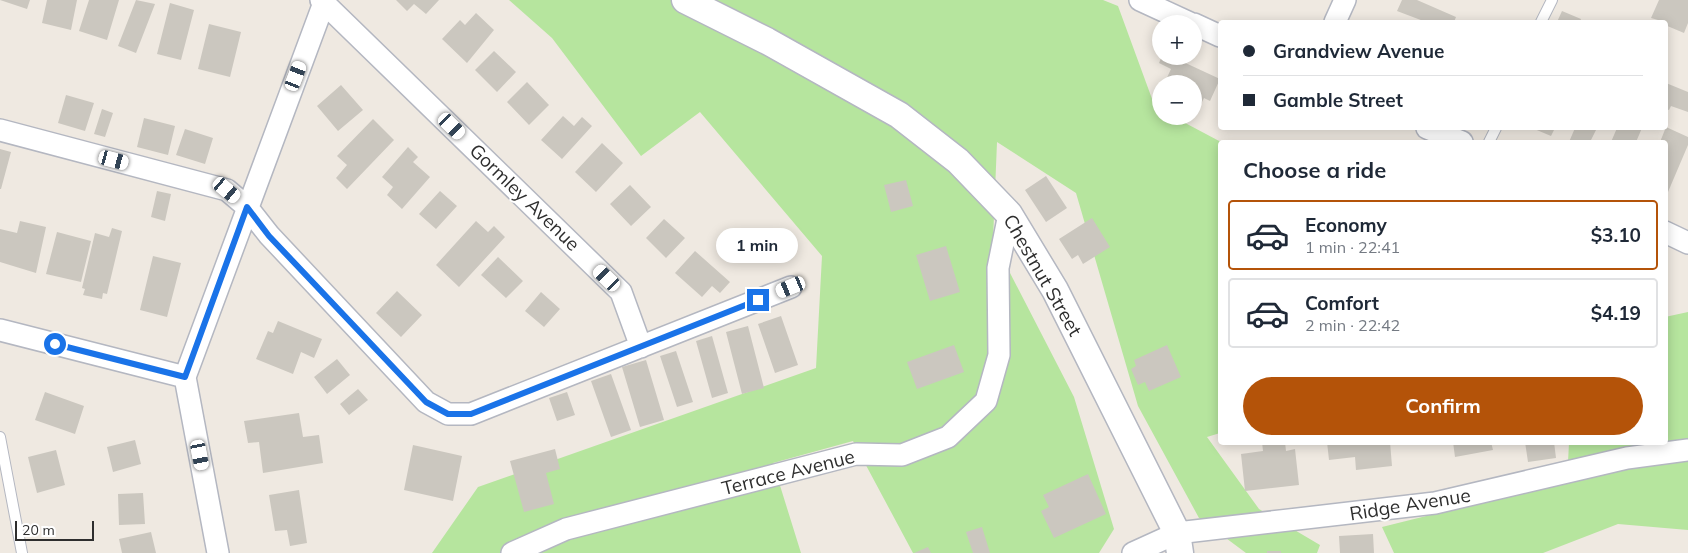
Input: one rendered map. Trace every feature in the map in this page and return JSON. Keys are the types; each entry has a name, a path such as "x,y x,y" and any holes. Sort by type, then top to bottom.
{"street":[{"path":"218,553 185,377 324,0"},
{"name":"Gormley Avenue","path":"324,0 621,292 641,347"},
{"name":"Chestnut Street","path":"685,0 767,41 898,115 958,161 1010,214 1055,290 1179,543"},
{"path":"1140,0 1173,15"},
{"path":"1336,20 1344,0"},
{"path":"1202,28 1218,35"},
{"path":"0,130 227,190 247,207 269,236 426,402 448,414 471,414 791,287"},
{"path":"1432,130 1457,140"},
{"name":"Terrace Avenue","path":"512,553 566,529 856,454 902,455 948,437 986,401 999,355 998,268 1010,214"},
{"path":"0,330 185,377"},
{"name":"Ridge Avenue","path":"1133,553 1179,543 1435,503 1627,458 1688,450"}],"lane":[{"path":"1542,20 1552,0"},
{"path":"0,438 22,553"}],"green space":[{"path":"509,0 1103,0 1118,6 1152,99 1152,125 1189,125 1218,140 1218,434 1207,437 1259,509 1320,545 1317,553 1246,553 1199,518 1138,406 1076,193 997,142 993,240 1074,397 1114,529 1099,553 913,553 853,441 773,463 801,553 432,553 478,487 816,368 822,256 700,112 641,156 552,38"},
{"path":"1688,312 1688,530 1618,524 1543,553 1394,553 1382,527 1567,481 1569,445 1668,445 1668,316"}],"building":[{"path":"0,0 30,0 27,9"},
{"path":"47,0 77,0 71,30 42,23"},
{"path":"89,0 119,0 107,40 79,31"},
{"path":"136,0 155,4 136,53 118,46"},
{"path":"396,0 439,0 426,14 414,4 407,11"},
{"path":"1402,0 1417,0 1456,17 1455,20 1421,20 1397,11"},
{"path":"1659,0 1688,0 1688,23 1684,33 1668,26 1668,20 1651,18"},
{"path":"170,3 194,10 181,60 157,54"},
{"path":"1562,11 1581,19 1581,20 1558,20"},
{"path":"476,13 494,30 467,63 442,39 460,20 465,25"},
{"path":"209,24 241,32 230,77 198,69"},
{"path":"494,51 516,72 497,92 475,70"},
{"path":"1163,65 1190,65 1218,78 1218,83 1210,101 1204,98 1202,102 1202,75 1168,75 1171,69"},
{"path":"527,82 549,105 529,125 507,102"},
{"path":"1668,84 1688,92 1688,112 1671,106 1669,110"},
{"path":"341,85 363,110 338,131 317,106"},
{"path":"66,95 94,103 85,131 58,123"},
{"path":"102,109 113,113 105,137 94,134"},
{"path":"563,116 574,126 582,117 592,126 562,159 541,140"},
{"path":"144,118 175,126 168,155 137,147"},
{"path":"373,119 394,140 347,189 336,178 347,165 337,156"},
{"path":"1668,128 1688,137 1688,145 1668,192 1668,140 1661,140 1665,130 1668,130"},
{"path":"185,129 213,138 205,164 176,155"},
{"path":"1537,130 1554,130 1551,136"},
{"path":"1574,130 1596,130 1591,140 1570,140"},
{"path":"1616,130 1641,130 1637,140 1612,140"},
{"path":"602,143 623,163 596,192 575,172"},
{"path":"408,147 418,157 413,162 430,177 402,209 387,195 393,187 382,177"},
{"path":"0,149 11,152 1,189 0,189"},
{"path":"1046,176 1067,208 1046,222 1025,190"},
{"path":"906,180 913,206 891,212 884,185"},
{"path":"630,185 651,207 631,226 610,204"},
{"path":"157,191 171,194 165,221 151,217"},
{"path":"440,191 457,206 436,229 419,214"},
{"path":"1092,218 1110,247 1083,264 1078,255 1072,259 1059,239"},
{"path":"664,219 685,238 666,258 646,238"},
{"path":"20,221 46,227 36,273 0,262 0,229 17,233"},
{"path":"476,221 488,232 494,226 505,237 459,287 436,265"},
{"path":"112,228 122,231 107,294 103,293 102,299 83,295 85,289 82,288 95,233 109,237"},
{"path":"57,232 91,241 81,282 46,274"},
{"path":"946,246 960,292 930,301 916,255"},
{"path":"695,251 730,282 720,293 712,286 702,297 675,273"},
{"path":"153,256 181,263 167,317 140,310"},
{"path":"498,257 523,281 506,298 481,275"},
{"path":"397,291 422,315 401,337 376,313"},
{"path":"541,292 560,309 544,327 525,311"},
{"path":"781,316 798,365 775,373 758,324"},
{"path":"278,321 322,339 314,358 301,352 293,374 256,359 268,331 273,333"},
{"path":"748,326 764,388 742,394 726,332"},
{"path":"712,336 728,393 712,398 696,341"},
{"path":"954,345 964,372 917,389 907,362"},
{"path":"1167,345 1181,377 1149,391 1145,382 1138,385 1131,369 1136,366 1134,360"},
{"path":"676,351 693,402 677,407 660,356"},
{"path":"337,359 350,375 327,394 314,377"},
{"path":"646,360 664,420 640,427 622,367"},
{"path":"611,374 631,430 611,437 591,381"},
{"path":"358,389 368,400 349,415 340,404"},
{"path":"45,392 84,406 75,434 35,420"},
{"path":"567,392 575,415 557,421 549,398"},
{"path":"299,413 303,437 319,435 323,463 263,473 259,442 248,443 244,421"},
{"path":"135,440 141,464 113,472 107,447"},
{"path":"413,445 462,456 453,501 404,490"},
{"path":"1262,445 1285,445 1286,451 1295,449 1299,485 1245,491 1241,454 1263,451"},
{"path":"1327,445 1390,445 1392,466 1356,470 1355,457 1329,460"},
{"path":"1453,445 1492,445 1493,450 1455,457"},
{"path":"1525,445 1554,445 1556,458 1528,462"},
{"path":"555,449 560,469 546,473 554,504 524,512 510,461"},
{"path":"56,450 65,485 37,493 28,457"},
{"path":"1088,474 1106,514 1054,538 1041,511 1049,507 1043,495"},
{"path":"299,490 307,543 290,546 287,530 275,531 269,495"},
{"path":"143,493 145,524 119,525 118,494"},
{"path":"982,527 990,553 973,553 966,532"},
{"path":"151,532 156,553 122,553 119,539"},
{"path":"1373,534 1374,553 1340,553 1339,536"},
{"path":"928,547 931,553 914,553"},
{"path":"1267,551 1281,551 1281,553 1267,553"}],"route":[{"path":"55,344 185,377 247,207 269,236 426,402 448,414 471,414 758,300"}]}
